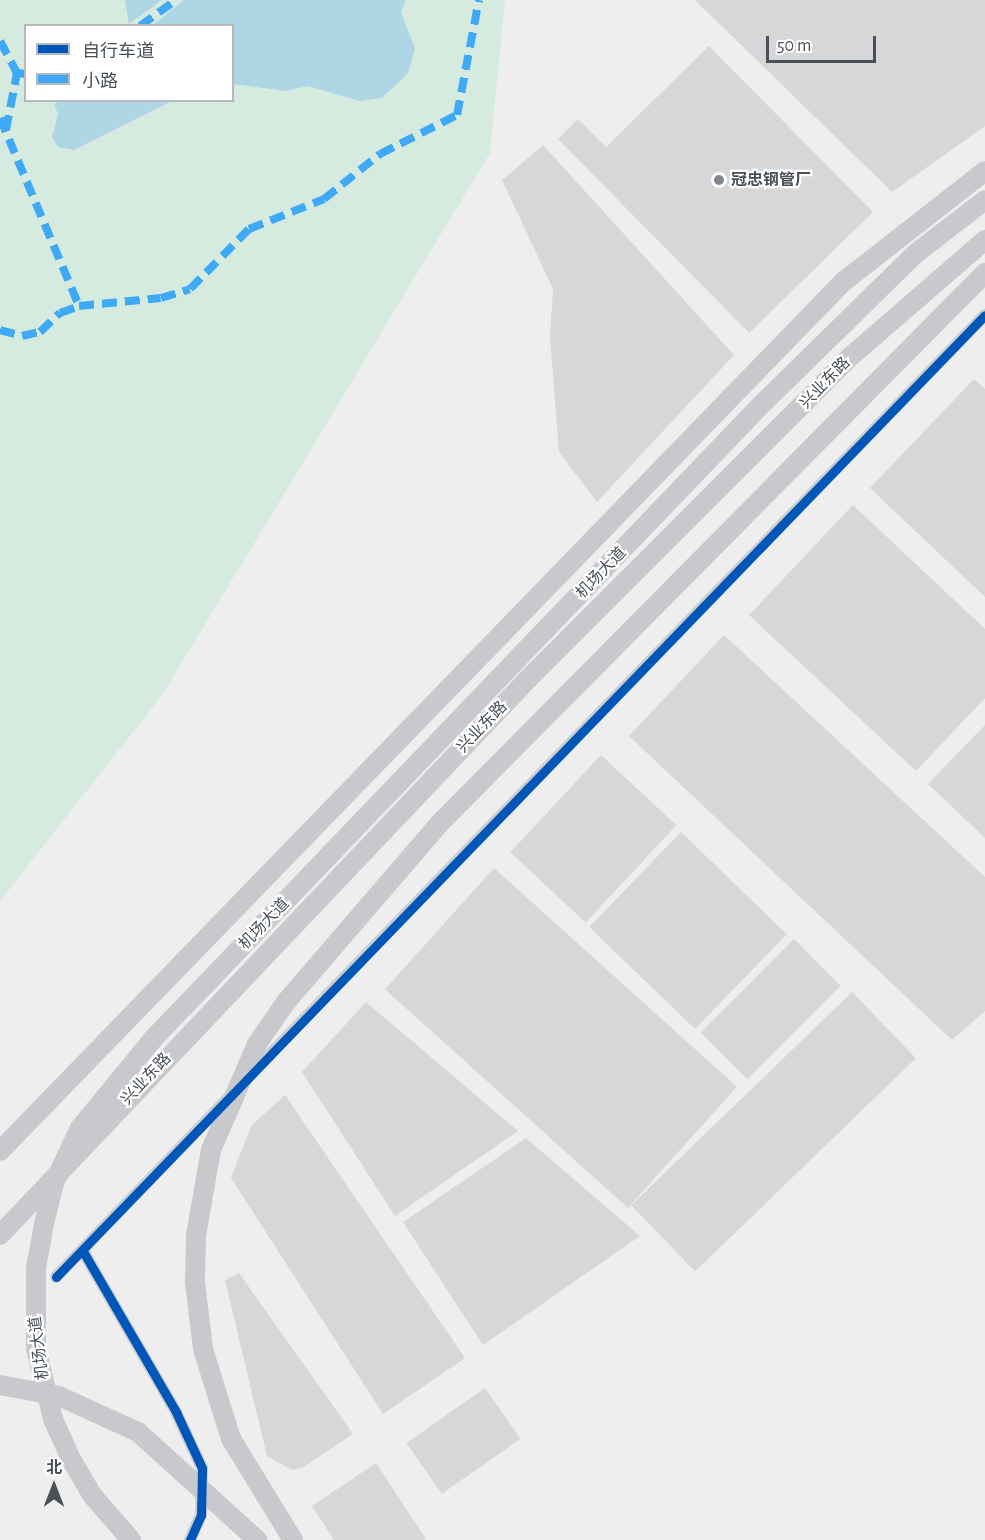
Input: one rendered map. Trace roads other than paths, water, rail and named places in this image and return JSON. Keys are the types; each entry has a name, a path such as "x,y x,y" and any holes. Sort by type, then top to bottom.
{"main road":[{"path":"0,1151 843,282 985,171"},
{"name":"机场大道","path":"131,1540 92,1495 69,1457 53,1419 36,1348 36,1268 44,1224 54,1184 80,1128 153,1039 763,403 906,262 985,200"},
{"name":"兴业东路","path":"0,1235 528,679 850,357 985,240"},
{"path":"293,1540 231,1439 203,1349 196,1293 196,1235 211,1150 257,1044 286,1002 439,824 985,273"},
{"path":"0,1385 59,1396 138,1432 257,1540"}],"street":[{"path":"56,1277 84,1253 343,974 985,315"},
{"path":"84,1253 176,1412 202,1468 201,1515 190,1540"}],"water":[{"path":"125,0 162,0 129,24"},
{"path":"184,0 406,0 401,13 415,48 408,73 382,98 360,101 308,86 285,91 234,84 234,24 154,24"},
{"path":"58,102 170,102 74,150 58,147 52,137 58,114 54,104"}],"place":[{"name":"冠忠钢管厂","path":"719,180"}]}
